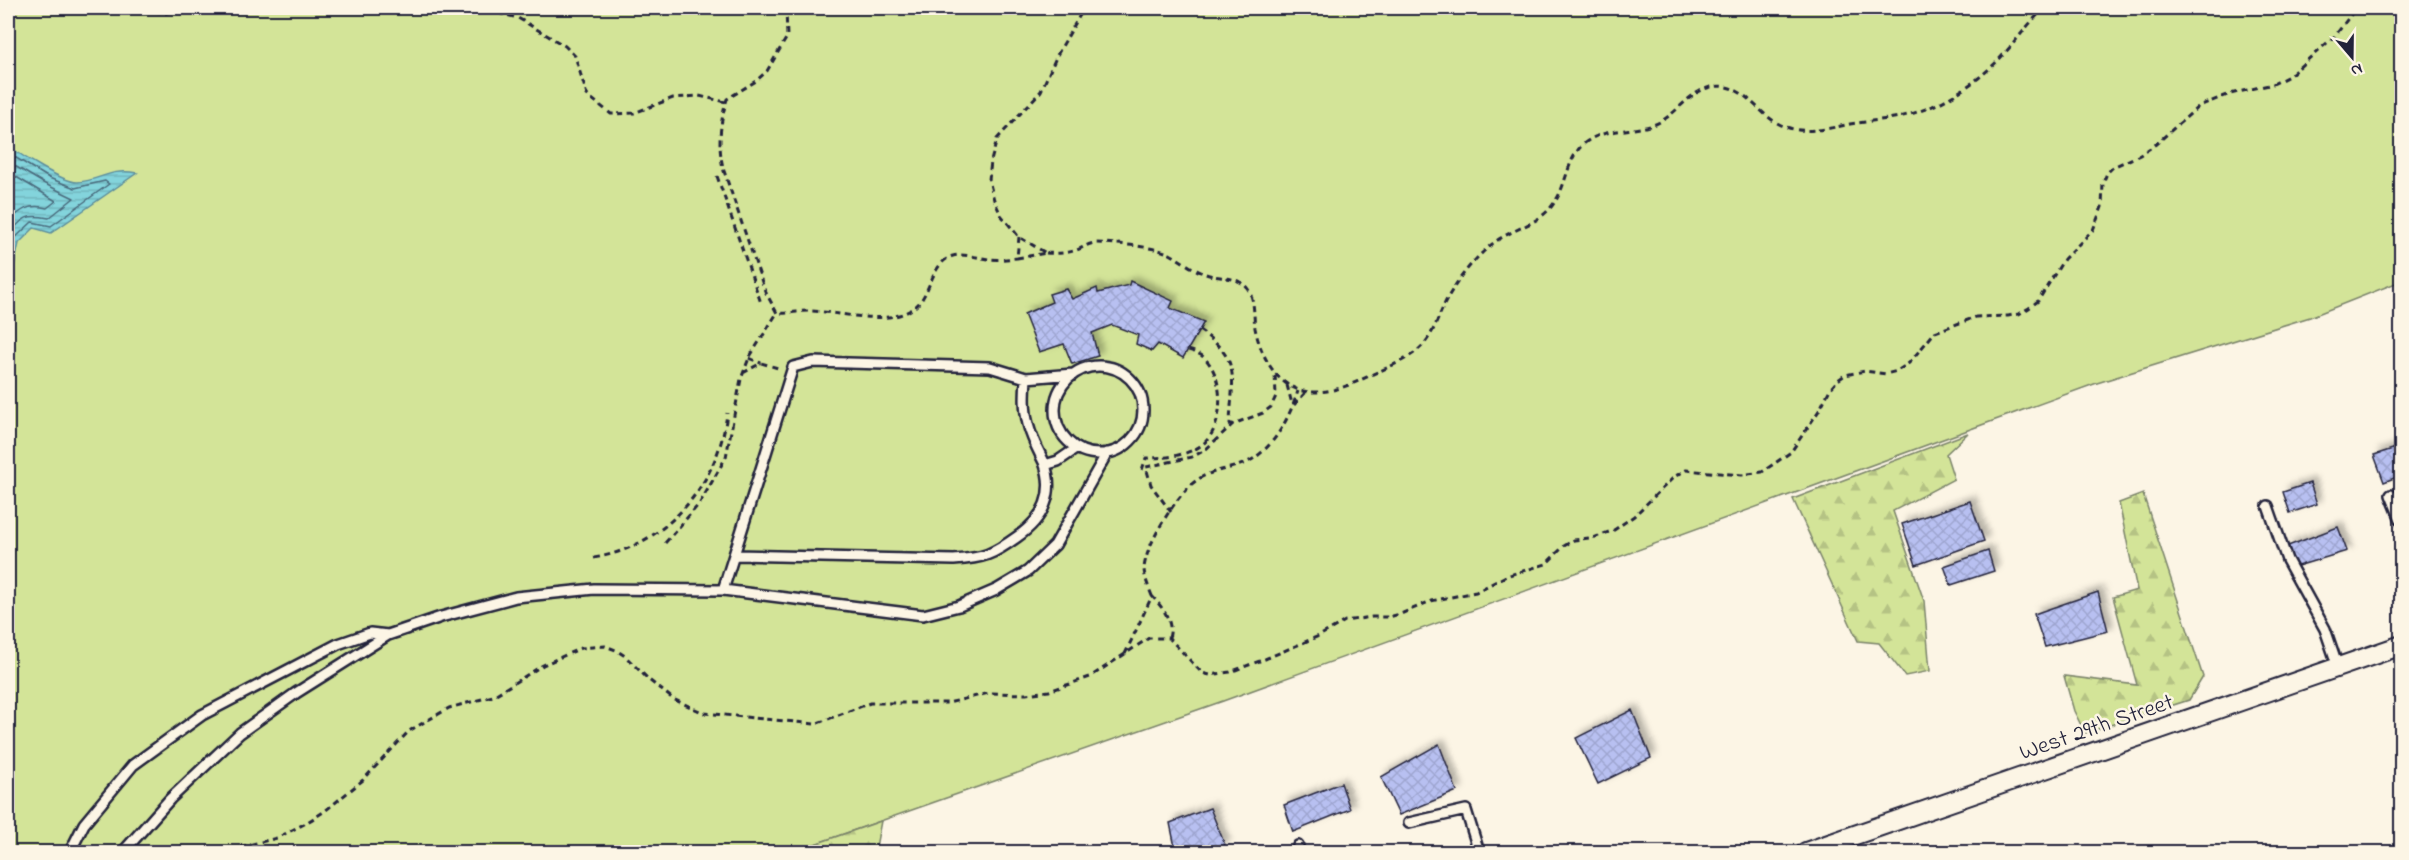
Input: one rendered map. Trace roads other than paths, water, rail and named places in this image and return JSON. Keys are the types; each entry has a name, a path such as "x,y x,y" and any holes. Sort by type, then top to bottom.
{"street":[{"name":"West 29th Street","path":"1806,852 2402,645"}],"lane":[{"path":"723,590 793,367 813,362 990,367 1026,378 1073,374 1086,368 1100,366 1114,369 1126,376 1136,387 1142,400 1141,421 1131,440 1120,448 1097,454 1077,448 1066,439 1058,427 1055,412 1059,391 1073,374"},
{"path":"735,555 954,560 983,558 1000,549 1027,530 1042,513 1049,494 1045,465 1028,424 1025,402 1026,378"},
{"path":"1045,465 1058,461 1077,448"},
{"path":"123,852 170,799 240,733 296,693 388,635 441,617 516,597 594,589 723,590 923,615 959,606 996,590 1028,571 1055,545 1107,453"},
{"path":"2391,495 2402,522"},
{"path":"2268,506 2287,560 2325,629 2338,667"},
{"path":"70,852 84,824 133,765 202,715 339,644 370,633 388,635"},
{"path":"1409,824 1466,810 1479,852"}],"water":[{"path":"8,146 43,168 72,181 86,181 119,172 137,173 51,233 34,228 19,243 8,294"}]}
